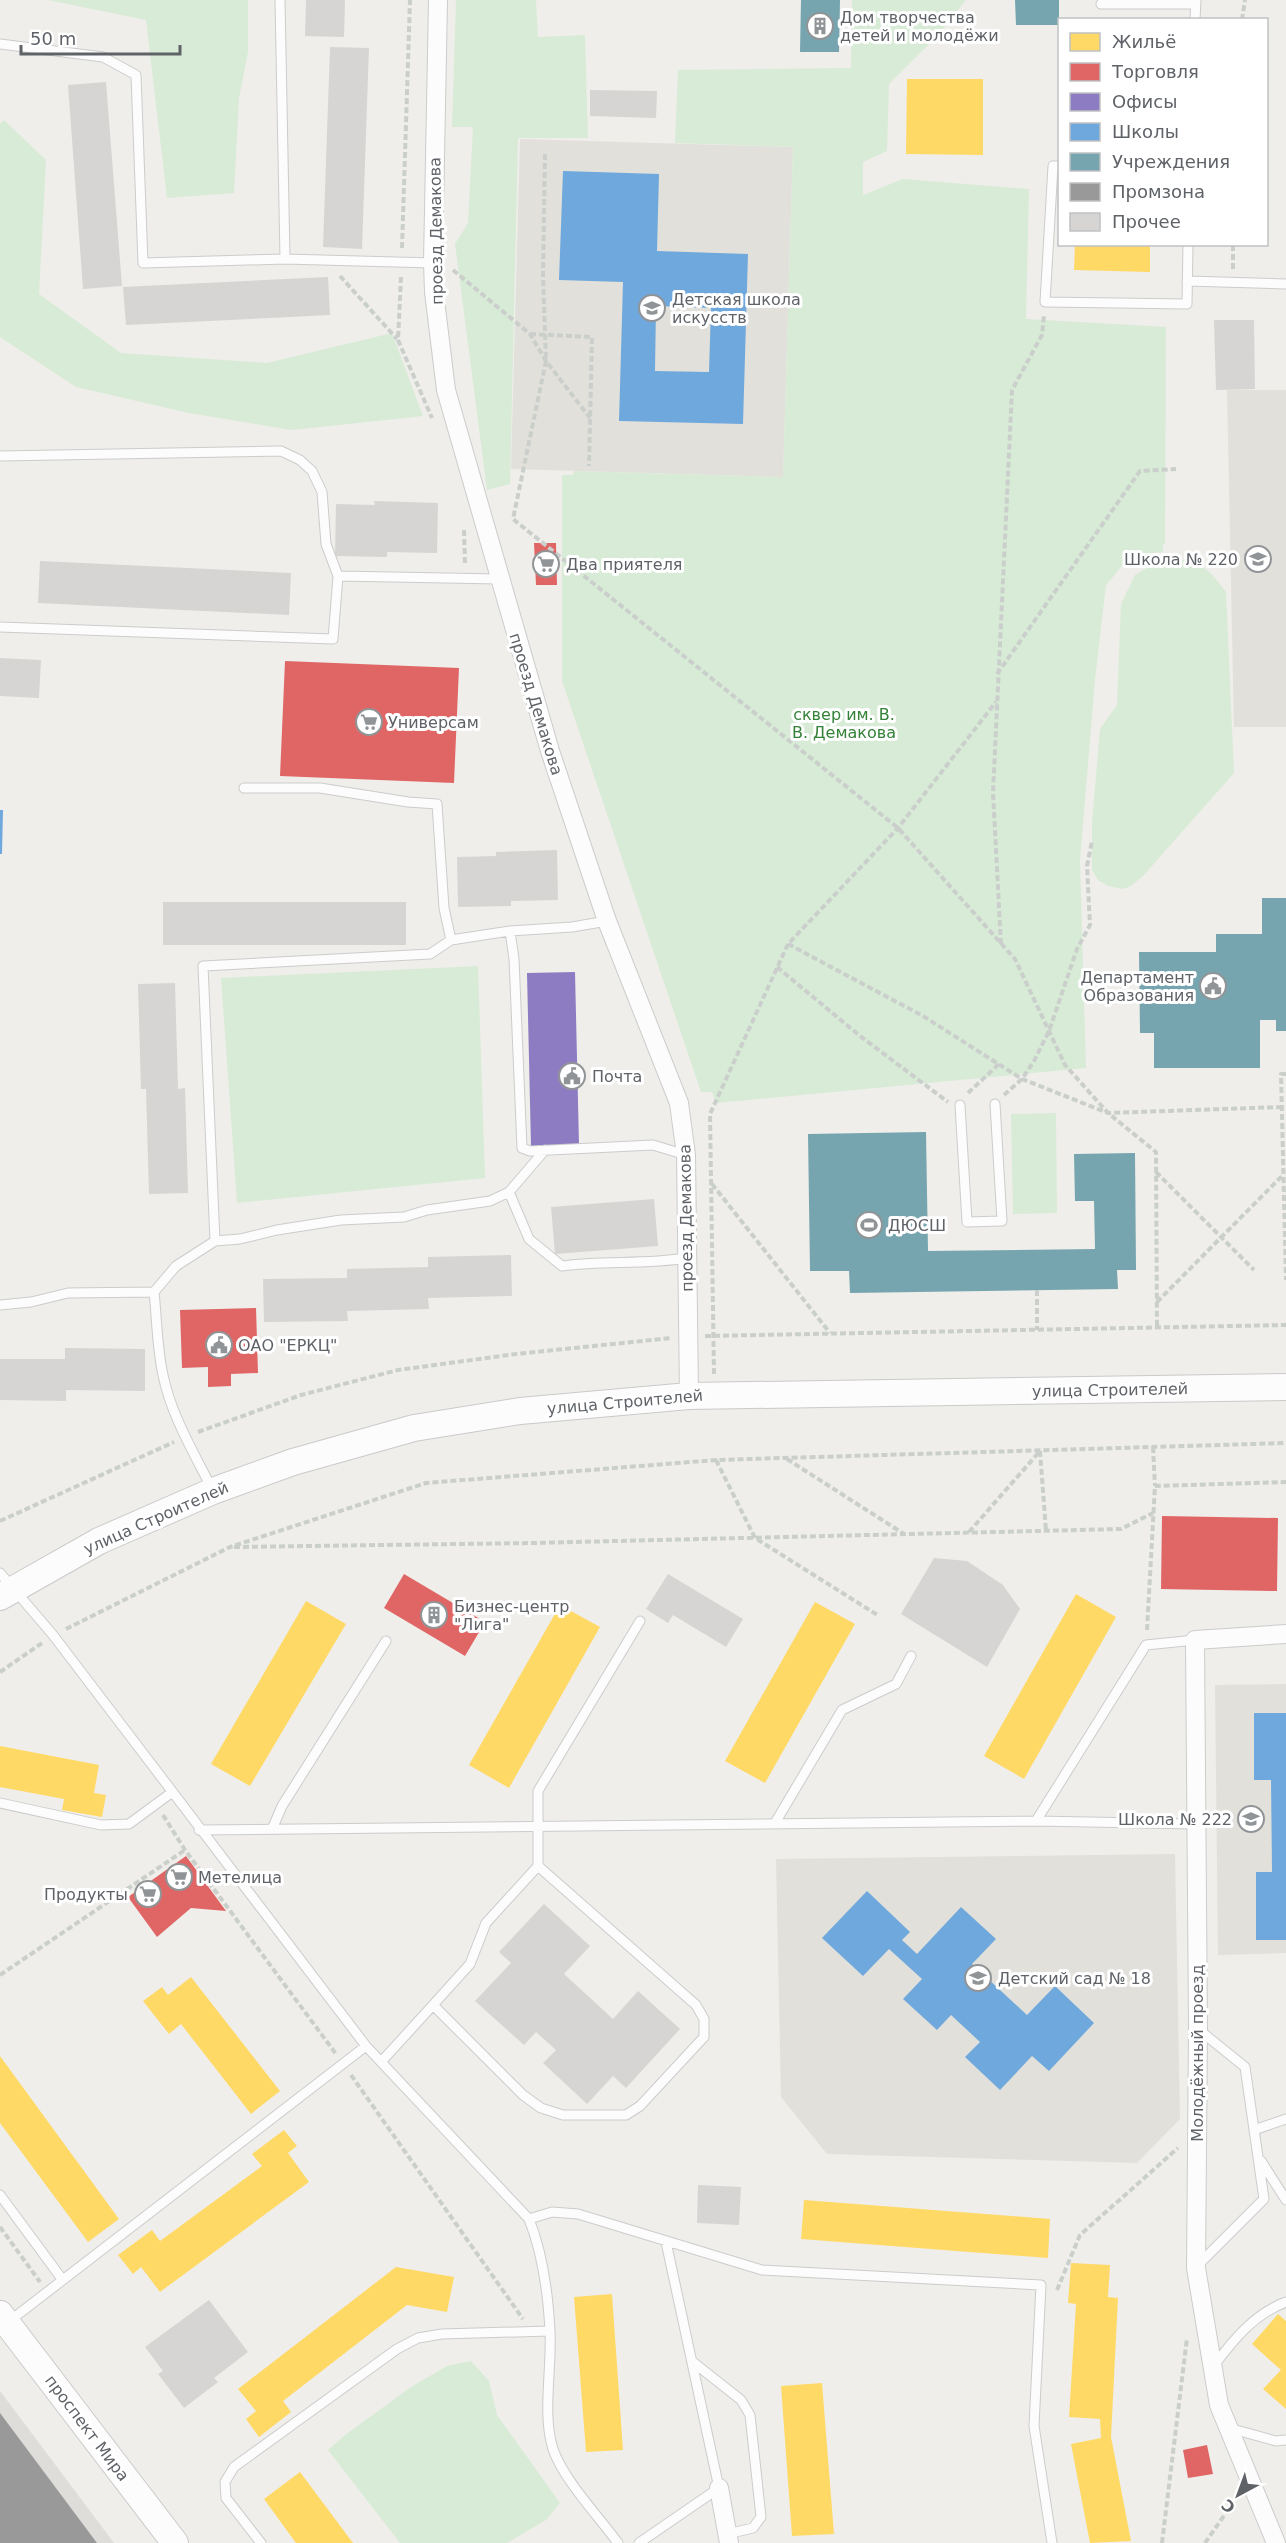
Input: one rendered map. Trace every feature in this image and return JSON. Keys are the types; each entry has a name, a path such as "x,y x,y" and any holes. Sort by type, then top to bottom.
{"street":[{"name":"проезд Демакова","path":"438,0 433,263 434,292 446,390 550,751 607,921 679,1102 686,1155 689,1396"},
{"name":"улица Строителей","path":"5,1586 99,1541 213,1491 293,1462 414,1428 520,1411 689,1396 1286,1387"},
{"path":"1195,1640 1286,1634"},
{"name":"Молодёжный проезд","path":"1195,1640 1198,2029 1196,2268 1219,2405 1276,2543"},
{"name":"проспект Мира","path":"4,2319 175,2543"},
{"path":"719,2488 728,2538"}],"lane":[{"path":"280,0 285,259"},
{"path":"1101,4 1196,2 1196,18"},
{"path":"0,44 103,57 136,75 143,263 285,259 433,263"},
{"path":"1058,166 1053,166 1045,302 1187,304 1188,246"},
{"path":"1187,281 1286,284"},
{"path":"0,456 281,451 300,460 312,471 322,492 326,544 338,576 333,639 0,627"},
{"path":"338,576 499,579"},
{"path":"244,788 320,788 408,802 437,804 444,908 451,940"},
{"path":"214,1241 203,966 430,954 451,940 510,931 572,927 607,921"},
{"path":"510,931 514,959 522,1148 530,1151 653,1145 686,1155"},
{"path":"959,1103 967,1222 1002,1221 995,1104"},
{"path":"213,1491 171,1403 157,1342 154,1292 176,1266 214,1241 240,1239 277,1230 341,1220 404,1217 428,1210 490,1201 509,1192 545,1150"},
{"path":"509,1192 529,1239 562,1266 587,1262 663,1262 686,1258"},
{"path":"0,1305 31,1302 68,1293 154,1292"},
{"path":"5,1586 53,1635 199,1830 366,2046 529,2219 540,2247 550,2331 549,2426 553,2449 561,2466 618,2543"},
{"path":"381,2062 470,1964 486,1923 538,1866 536,1827 538,1791 640,1621"},
{"path":"1036,1821 1146,1645 1195,1640"},
{"path":"273,1827 282,1806 386,1641"},
{"path":"775,1823 842,1710 896,1684 911,1656"},
{"path":"0,1803 101,1825 129,1824 171,1793"},
{"path":"199,1830 273,1827 536,1827 1036,1821 1196,1824"},
{"path":"433,2005 523,2095 541,2108 563,2115 626,2115 640,2106 704,2037 704,2019 696,2005 538,1866"},
{"path":"1196,2268 1264,2199 1245,2067 1198,2029"},
{"path":"4,2319 47,2291 366,2046"},
{"path":"1254,2130 1286,2118"},
{"path":"1258,2157 1286,2200"},
{"path":"0,2195 62,2279"},
{"path":"529,2219 552,2212 578,2214 762,2270 1041,2285 1034,2426 1052,2543"},
{"path":"639,2543 719,2488 666,2242"},
{"path":"1213,2367 1236,2337 1265,2311 1286,2302"},
{"path":"261,2543 226,2498 225,2482 234,2467 397,2349 418,2338 442,2334 550,2331"},
{"path":"693,2362 741,2400 750,2415 761,2517 753,2528 728,2538"},
{"path":"1229,2428 1276,2441 1286,2440"}],"path":[{"path":"402,262 410,0"},
{"path":"1242,18 1245,0"},
{"path":"545,154 544,335 546,361 513,519 898,828 1015,959 1065,1065 1108,1113 1156,1152 1157,1328"},
{"path":"1232,282 1233,246"},
{"path":"326,260 398,340"},
{"path":"452,269 530,334 546,361 590,418"},
{"path":"1001,946 993,793 1012,390 1042,335 1045,302"},
{"path":"530,334 592,337 589,466"},
{"path":"997,674 1140,471 1176,469"},
{"path":"714,1380 710,1114 788,944 898,828 996,702"},
{"path":"995,1104 1022,1079 1034,1061 1049,1030 1077,949 1090,925 1087,866 1092,841"},
{"path":"788,944 923,1016 1022,1079 1108,1113 1281,1107"},
{"path":"777,967 860,1036 941,1098 959,1103 999,1064"},
{"path":"1286,1074 1281,1074 1286,1280"},
{"path":"1156,1172 1254,1270"},
{"path":"1157,1302 1282,1176"},
{"path":"711,1182 831,1334"},
{"path":"1036,1290 1037,1330"},
{"path":"0,1521 186,1437 301,1395 398,1370 516,1354 689,1337 1286,1325"},
{"path":"53,1635 230,1547 426,1483 716,1460 1286,1443"},
{"path":"1146,1645 1155,1486 1153,1447"},
{"path":"1040,1451 1046,1531"},
{"path":"968,1533 1040,1451"},
{"path":"785,1458 905,1534"},
{"path":"716,1460 755,1538 879,1616"},
{"path":"1155,1486 1286,1482"},
{"path":"230,1547 1121,1529 1154,1513"},
{"path":"0,1672 43,1642 50,1652"},
{"path":"156,1804 185,1850 343,2064 532,2331"},
{"path":"0,1976 185,1850"},
{"path":"1052,2300 1080,2235 1197,2132"},
{"path":"0,2227 47,2291"},
{"path":"1162,2543 1187,2337"},
{"path":"1205,2543 1250,2479"}],"shaded area":[{"name":"Детская школа искусств","path":"520,139 793,147 783,477 511,469"},
{"name":"Школа № 220","path":"1227,390 1286,390 1286,727 1234,727"},
{"name":"Школа № 222","path":"1286,1684 1286,1953 1218,1955 1215,1685"},
{"name":"Детский сад № 18","path":"1175,1854 1180,2119 1137,2163 827,2154 781,2097 776,1859"},
{"path":"0,2391 114,2543 0,2543"}],"green space":[{"path":"48,0 248,0 248,52 239,98 234,193 167,198 146,20"},
{"path":"456,0 536,0 538,37 585,35 588,138 518,138 510,484 487,490 455,244 468,223 473,127 452,127"},
{"name":"сквер им. В. В. Демакова","path":"852,0 966,0 938,35 889,84 887,151 863,162 863,195 903,179 1029,189 1026,319 1166,327 1165,544 1163,544 1163,552 1141,554 1125,562 1106,585 1095,680 1080,860 1086,1068 716,1103 712,1092 701,1092 562,681 562,475 573,475 574,471 783,477 793,147 675,143 678,70 851,68"},
{"path":"4,120 46,160 39,294 121,353 267,363 392,333 423,416 292,430 189,413 76,387 0,337 0,124"},
{"path":"1162,559 1184,560 1200,565 1226,592 1234,773 1143,876 1131,886 1123,889 1108,886 1098,880 1092,870 1092,822 1100,729 1117,705 1121,604 1135,575"},
{"path":"478,966 485,1178 237,1203 221,978"},
{"path":"1056,1113 1057,1213 1013,1214 1011,1114"},
{"path":"471,2361 489,2381 497,2415 560,2503 546,2520 507,2543 400,2543 328,2450 411,2387 447,2366"}],"building: Жильё":[{"path":"907,79 983,79 983,155 906,154"},
{"path":"1075,246 1150,246 1150,272 1074,270"},
{"path":"1076,1594 1116,1617 1024,1779 984,1756"},
{"path":"306,1601 346,1624 250,1786 211,1764"},
{"path":"815,1602 855,1624 765,1783 725,1761"},
{"path":"560,1605 600,1627 509,1788 469,1765"},
{"path":"0,1746 99,1765 94,1793 106,1795 102,1817 62,1810 64,1799 0,1787"},
{"path":"191,1977 280,2091 251,2114 181,2024 169,2034 143,2001 162,1987 168,1995"},
{"path":"0,2056 119,2219 88,2242 0,2123"},
{"path":"284,2130 297,2146 288,2153 309,2182 160,2292 141,2267 133,2274 118,2255 152,2230 160,2241 262,2166 252,2154"},
{"path":"804,2200 1050,2219 1048,2258 801,2239"},
{"path":"1071,2263 1110,2265 1108,2297 1118,2298 1111,2437 1131,2541 1090,2543 1071,2444 1101,2438 1100,2419 1069,2417 1076,2304 1068,2303"},
{"path":"396,2267 454,2277 447,2312 407,2305 283,2401 291,2412 259,2437 246,2419 256,2411 238,2389"},
{"path":"612,2294 623,2450 586,2452 574,2297"},
{"path":"1278,2314 1286,2321 1286,2409 1263,2389 1281,2370 1252,2344"},
{"path":"822,2383 834,2534 792,2536 781,2386"},
{"path":"300,2472 353,2543 296,2543 264,2499"}],"building: Торговля":[{"name":"Два приятеля","path":"534,543 556,543 557,585 536,585"},
{"name":"Универсам","path":"285,661 459,668 454,783 280,776"},
{"path":"256,1308 258,1373 231,1374 231,1386 208,1387 208,1367 182,1368 180,1310"},
{"path":"1162,1516 1278,1518 1277,1591 1161,1589"},
{"name":"Бизнес-центр \"Лига\"","path":"404,1574 485,1622 465,1656 384,1608"},
{"name":"Метелица","path":"186,1856 226,1911 191,1908 157,1937 128,1897"},
{"path":"1207,2445 1213,2474 1188,2478 1183,2450"}],"building: Офисы":[{"path":"575,972 579,1145 531,1146 527,973"}],"building: Школы":[{"path":"563,171 659,174 657,251 748,254 743,424 619,421 623,282 559,280","holes":["656,306 711,308 709,372 655,371"]},
{"path":"0,810 3,810 2,854 0,854"},
{"path":"1254,1713 1286,1713 1286,1940 1256,1940 1256,1872 1272,1872 1271,1780 1254,1780"},
{"path":"867,1891 910,1932 902,1940 917,1954 961,1907 996,1939 972,1964 1027,2015 1055,1986 1094,2023 1049,2071 1032,2056 1000,2090 965,2057 980,2042 951,2015 937,2030 903,1999 922,1979 889,1949 863,1976 822,1938"}],"building: Учреждения":[{"name":"Дом творчества детей и молодёжи","path":"801,0 840,0 839,52 800,52"},
{"path":"1015,0 1059,0 1058,25 1016,25"},
{"name":"Департамент Образования","path":"1262,898 1286,898 1286,1031 1276,1031 1276,1020 1260,1020 1260,1068 1154,1068 1154,1033 1140,1033 1139,952 1216,952 1216,934 1262,934"},
{"name":"ДЮСШ","path":"926,1132 928,1251 1095,1249 1094,1201 1075,1201 1074,1154 1135,1153 1136,1270 1117,1270 1118,1289 850,1293 849,1271 810,1271 808,1134"}],"building: Промзона":[{"path":"0,2413 97,2543 0,2543"}],"building: Прочее":[{"path":"306,0 345,0 344,37 305,36"},
{"path":"330,47 369,48 362,249 323,247"},
{"path":"106,82 122,286 83,289 68,85"},
{"path":"590,90 657,91 656,118 590,116"},
{"path":"328,277 330,315 126,325 123,287"},
{"path":"1214,320 1254,320 1255,389 1216,390"},
{"path":"374,501 438,503 437,553 387,552 387,557 335,556 336,504 375,505"},
{"path":"40,561 291,573 289,615 38,603"},
{"path":"0,658 41,660 39,698 0,696"},
{"path":"557,850 558,900 511,901 511,906 458,907 457,857 496,856 496,852"},
{"path":"163,902 406,902 406,945 163,945"},
{"path":"175,983 178,1089 185,1088 188,1193 149,1194 146,1089 141,1089 138,984"},
{"path":"654,1199 658,1246 555,1254 551,1207"},
{"path":"511,1255 512,1296 428,1298 429,1309 347,1311 348,1321 264,1322 263,1279 347,1278 347,1269 428,1267 428,1257"},
{"path":"65,1348 145,1349 145,1391 66,1390 66,1401 0,1400 0,1359 65,1359"},
{"path":"934,1558 967,1561 1003,1585 1020,1609 987,1667 901,1614"},
{"path":"668,1574 743,1619 726,1647 673,1615 668,1623 646,1609"},
{"path":"544,1904 590,1946 564,1974 613,2019 638,1991 680,2029 626,2088 613,2076 587,2104 543,2063 556,2050 536,2032 524,2045 475,2001 511,1963 499,1952"},
{"path":"698,2185 741,2187 739,2225 697,2223"},
{"path":"209,2300 248,2352 214,2378 218,2382 184,2408 158,2374 163,2371 145,2347"}],"place":[{"name":"Дом творчества детей и молодёжи","path":"820,26"},
{"name":"Детская школа искусств","path":"652,308"},
{"name":"Школа № 220","path":"1258,559"},
{"name":"Два приятеля","path":"546,564"},
{"name":"Универсам","path":"369,722"},
{"name":"Департамент Образования","path":"1213,986"},
{"name":"Почта","path":"572,1076"},
{"name":"ДЮСШ","path":"869,1225"},
{"name":"ОАО \"ЕРКЦ\"","path":"219,1345"},
{"name":"Бизнес-центр \"Лига\"","path":"434,1615"},
{"name":"Школа № 222","path":"1251,1819"},
{"name":"Метелица","path":"179,1877"},
{"name":"Продукты","path":"148,1894"},
{"name":"Детский сад № 18","path":"978,1978"}]}
